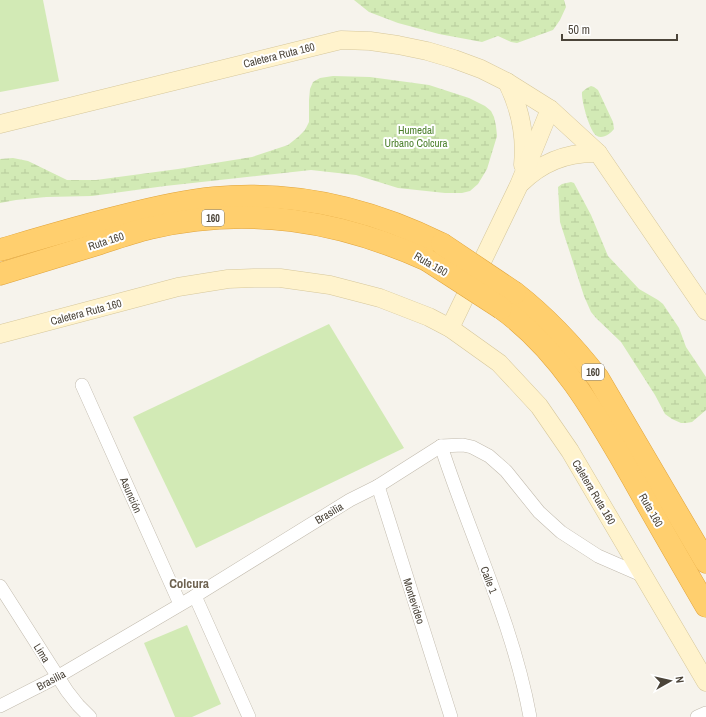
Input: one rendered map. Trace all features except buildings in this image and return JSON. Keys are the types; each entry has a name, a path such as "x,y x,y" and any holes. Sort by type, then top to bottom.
{"highway":[{"name":"Ruta 160","path":"0,250 78,227 159,206 215,197 243,196 301,199 345,208 387,220 442,244 508,301 519,321 557,362 595,413 706,606"},
{"name":"Ruta 160","path":"0,274 151,228 198,220 231,217 287,220 345,230 401,248 508,301 531,306 561,334 598,378 706,562"}],"street":[{"name":"Caletera Ruta 160","path":"0,124 341,40 370,41 427,51 481,69 507,82 550,109 598,153 706,311"},
{"path":"507,82 514,96 522,124 524,155 519,185"},
{"path":"450,328 519,185 550,109"},
{"path":"519,185 529,175 552,161 574,154 598,153"},
{"name":"Caletera Ruta 160","path":"0,334 178,287 228,279 254,278 305,281 356,291 380,298 450,328 499,363 539,406 570,451 706,682"},
{"name":"Asunción","path":"82,386 180,604"},
{"name":"Brasilia","path":"0,706 57,677 195,596 337,508 378,486 441,446 463,445 472,447 489,456 506,471 539,512 561,532 598,556 644,576"},
{"name":"Calle 1","path":"441,446 508,632 517,660 530,717"},
{"name":"Montevideo","path":"378,486 451,717"},
{"name":"Lima","path":"0,586 57,677 78,705 90,717"},
{"path":"195,596 248,716"},
{"path":"698,717 706,714"}],"green space":[{"path":"0,0 43,0 59,81 0,92"},
{"path":"354,0 564,0 566,7 553,30 517,43 498,36 482,42 439,34 398,23 369,12"},
{"name":"Humedal Urbano Colcura","path":"333,76 370,77 429,85 469,98 485,106 491,111 494,117 497,136 487,169 478,184 470,191 462,193 445,193 398,188 356,175 311,170 165,186 92,196 46,197 0,203 0,159 13,158 28,161 67,180 96,180 252,157 288,145 305,130 309,122 310,89 313,82 320,78"},
{"path":"591,86 598,90 613,122 614,129 604,136 599,137 594,134 584,109 582,92"},
{"path":"571,182 574,183 591,215 608,256 639,289 663,304 679,328 686,347 706,377 706,410 692,422 681,423 665,414 655,395 621,342 591,312 584,296 560,222 558,187 562,184"},
{"path":"329,324 404,448 196,548 133,417"},
{"path":"187,625 221,704 192,717 175,717 144,643"}],"district":[{"name":"Colcura","path":"189,583"}]}
